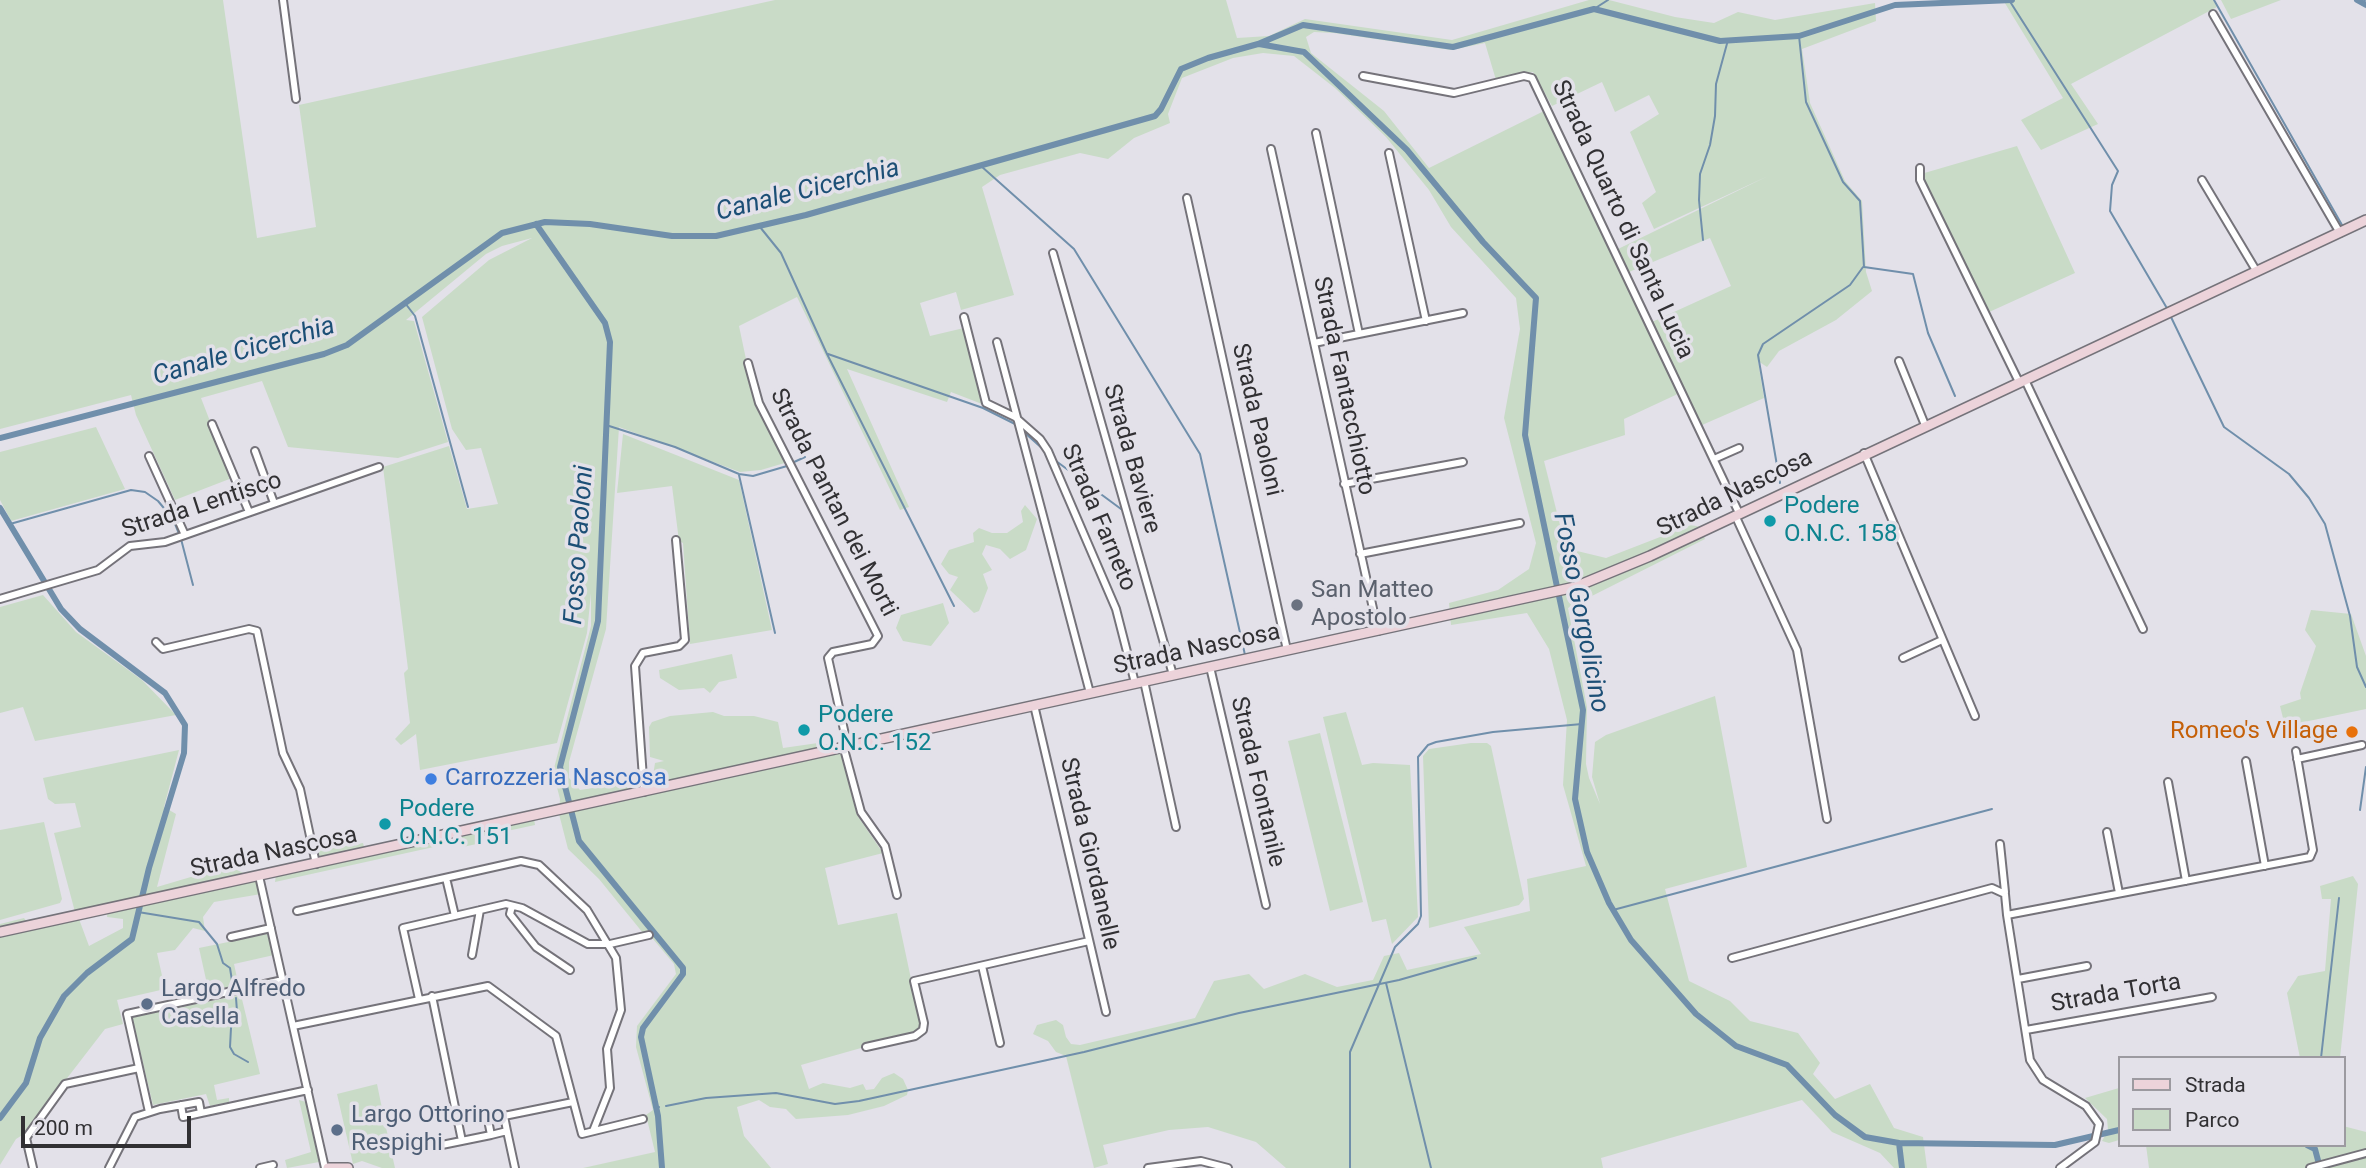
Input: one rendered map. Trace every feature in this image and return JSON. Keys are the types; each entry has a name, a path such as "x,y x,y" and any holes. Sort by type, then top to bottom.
{"street":[{"path":"283,0 296,100"},
{"path":"2213,14 2340,233"},
{"name":"Strada Quarto di Santa Lucia","path":"1363,76 1454,93 1524,76 1532,78 1714,459 1797,650 1827,819"},
{"path":"1316,133 1360,334"},
{"name":"Strada Fantacchiotto","path":"1271,149 1378,631"},
{"path":"1388,153 1426,321"},
{"path":"1920,168 1920,182 2022,381 2143,629"},
{"path":"2202,180 2257,272"},
{"name":"Strada Paoloni","path":"1187,198 1287,650"},
{"name":"Strada Nascosa","path":"0,932 1558,591 1607,575 2366,220"},
{"name":"Strada Baviere","path":"1053,253 1173,675"},
{"path":"1314,343 1463,313"},
{"name":"Strada Farneto","path":"964,317 985,401 1015,417 1043,442 1050,453 1117,612 1140,682 1176,827"},
{"path":"997,342 1018,431 1090,693"},
{"path":"1899,361 1925,425"},
{"name":"Strada Pantan dei Morti","path":"748,363 759,403 790,459 878,637 874,643 833,652 828,658 846,748"},
{"path":"212,424 249,512"},
{"path":"1714,459 1740,448"},
{"path":"255,450 274,503"},
{"path":"1864,453 1975,716"},
{"path":"149,456 185,535"},
{"path":"1344,484 1463,462"},
{"name":"Strada Lentisco","path":"0,599 101,569 130,546 158,544 379,467"},
{"path":"1360,554 1520,523"},
{"path":"644,793 635,666 643,653 681,646 685,640 676,540"},
{"path":"156,642 163,649 249,629 257,631 283,753 300,789 316,864"},
{"path":"1903,658 1942,640"},
{"name":"Strada Fontanile","path":"1210,667 1266,905"},
{"name":"Strada Giordanelle","path":"1034,705 1105,1012"},
{"path":"2007,915 2308,857 2313,853 2297,755 2362,745"},
{"path":"846,748 862,815 887,850 897,895"},
{"path":"2246,761 2265,866"},
{"path":"2168,782 2186,881"},
{"path":"2107,832 2119,893"},
{"name":"Strada Torta","path":"2000,844 2007,915 2028,1054 2037,1073 2048,1084 2089,1108 2097,1118 2100,1129 2098,1139 2060,1168"},
{"path":"297,911 529,861 539,865 578,899 610,944 616,958 621,1010 607,1049 610,1088 593,1131"},
{"path":"259,876 327,1168 348,1168"},
{"path":"446,878 455,916"},
{"path":"1732,958 1992,888 2005,894"},
{"path":"419,999 403,928 481,910 512,906 522,908 588,944 610,944 649,935"},
{"path":"512,906 510,914 536,947 570,970"},
{"path":"472,955 481,910"},
{"path":"231,937 271,928"},
{"path":"866,1047 915,1036 923,1030 924,1023 914,981 1089,941"},
{"path":"982,966 1000,1043"},
{"name":"Strada Torta","path":"2018,979 2087,966"},
{"path":"149,1112 127,1014 283,980"},
{"path":"293,1026 488,986 552,1032 559,1041 582,1134 643,1119"},
{"path":"432,996 462,1141"},
{"name":"Strada Torta","path":"2026,1030 2212,997"},
{"path":"33,1168 26,1138 65,1084 139,1068"},
{"path":"181,1105 183,1116 308,1090"},
{"path":"110,1168 132,1120 149,1112 199,1102 201,1113"},
{"path":"491,1135 488,1120 573,1102"},
{"path":"504,1116 515,1168"},
{"path":"432,1147 507,1131"},
{"path":"2310,1168 2366,1153"},
{"path":"1147,1168 1213,1163 1228,1168"},
{"path":"260,1168 273,1165"}],"green space":[{"path":"0,0 223,0 257,238 316,227 299,105 775,0 1226,0 1237,38 1269,36 1305,19 1452,40 1589,0 1609,0 1675,17 1714,23 1738,12 1775,20 1875,3 1876,21 1802,49 1810,103 1845,181 1862,201 1866,272 1872,291 1836,320 1779,351 1767,367 1758,361 1764,398 1702,425 1652,322 1731,286 1710,238 1629,272 1618,249 1768,176 1654,229 1642,203 1656,192 1630,132 1659,114 1649,95 1615,112 1602,82 1552,106 1533,72 1496,80 1485,43 1451,50 1334,33 1314,32 1306,37 1311,53 1384,111 1429,168 1548,109 1682,392 1624,419 1625,435 1544,461 1563,537 1573,550 1606,558 1691,525 1701,527 1705,539 1568,608 1587,707 1586,764 1589,778 1600,804 1592,777 1595,742 1606,735 1715,696 1747,867 1665,889 1689,981 1730,1001 1750,1021 1798,1033 1820,1063 1813,1074 1835,1099 1870,1084 1894,1128 1923,1137 1927,1168 1894,1168 1880,1153 1832,1132 1802,1100 1601,1158 1603,1168 1286,1168 1256,1142 1208,1127 1169,1130 1103,1145 1108,1164 1094,1168 1066,1056 1056,1052 1048,1041 1033,1034 1037,1025 1056,1020 1063,1025 1071,1044 1080,1045 1195,1018 1214,981 1249,974 1264,989 1305,974 1337,987 1373,980 1384,956 1399,953 1407,970 1481,954 1464,927 1530,911 1527,879 1586,866 1563,785 1567,720 1549,649 1527,613 1451,625 1449,603 1498,590 1529,569 1536,543 1504,418 1520,329 1516,298 1451,227 1429,190 1386,137 1335,88 1294,56 1263,53 1233,58 1182,78 1168,114 1170,123 1134,138 1108,159 1080,153 1000,175 982,187 1014,295 961,310 956,292 920,303 930,336 964,328 982,404 951,392 947,402 847,369 909,507 900,510 797,297 739,326 755,402 788,462 761,470 740,472 619,427 606,629 569,762 569,778 580,790 624,783 634,798 650,794 655,763 664,761 650,757 649,727 652,722 670,716 713,712 724,716 754,716 778,722 783,748 818,743 828,755 841,753 857,815 883,853 825,868 838,925 897,913 921,1026 914,1033 801,1065 809,1089 823,1083 850,1088 863,1084 866,1090 874,1089 882,1078 894,1073 903,1079 908,1090 907,1095 884,1106 848,1115 796,1119 786,1109 770,1107 759,1100 737,1107 744,1136 771,1168 583,1168 655,1152 646,1115 653,1110 636,1047 637,1026 676,974 674,964 653,939 650,939 648,932 643,933 599,879 568,849 559,814 560,799 553,772 591,626 591,593 587,633 557,743 420,770 416,734 401,745 395,739 410,723 404,673 408,669 383,467 449,446 467,509 498,504 481,448 466,450 452,429 422,317 489,260 532,238 502,246 486,254 406,320 414,321 448,442 398,458 288,447 262,381 201,398 232,478 175,500 136,415 131,395 0,429"},
{"path":"2003,0 2213,0 2217,7 2071,84 2098,124 2041,150 2021,120 2063,98"},
{"path":"2221,0 2281,0 2231,19"},
{"path":"2017,146 2075,273 1987,313 1921,174"},
{"path":"96,427 125,489 11,521 0,500 0,452"},
{"path":"623,434 739,480 772,630 690,644 683,543 679,541 672,486 617,493"},
{"path":"1025,505 1037,519 1026,550 1010,559 1000,549 986,545 982,554 992,570 983,574 988,588 979,611 974,613 950,590 958,577 949,574 941,564 949,550 974,542 973,533 979,528 992,533 1007,533 1023,522 1021,511"},
{"path":"43,595 76,632 142,680 176,715 35,741 23,707 0,713 0,607"},
{"path":"943,603 949,623 931,646 903,641 896,628 901,615"},
{"path":"2311,610 2351,614 2366,656 2366,709 2285,726 2280,706 2301,699 2300,693 2316,646 2305,630"},
{"path":"732,654 737,678 719,682 710,693 704,688 679,690 660,678 659,670"},
{"path":"1346,712 1362,765 1410,765 1418,917 1392,944 1386,919 1372,922 1323,717"},
{"path":"1320,733 1363,902 1330,911 1288,741"},
{"path":"1487,743 1491,746 1524,899 1519,905 1429,928 1423,756 1429,749"},
{"path":"179,750 164,807 176,814 157,887 228,866 257,879 261,894 214,902 203,917 205,931 193,928 175,950 157,953 165,989 117,1000 123,1024 105,1029 24,1134 16,1139 0,1165 0,924 24,918 32,929 79,919 89,946 123,928 123,919 107,917 108,905 75,912 54,833 81,827 75,803 55,804 48,799 43,778"},
{"path":"534,818 535,825 484,836 481,843 463,847 461,841 275,882 276,875 312,867 316,851 363,843 366,854"},
{"path":"44,822 62,899 60,903 0,920 0,830"},
{"path":"2353,876 2358,884 2340,1056 2300,1056 2287,993 2298,976 2325,971 2331,899 2322,899 2320,886"},
{"path":"267,934 274,955 234,964 239,987 209,993 199,948"},
{"path":"241,995 260,1074 214,1085 217,1100 229,1098 229,1102 210,1106 206,1094 153,1105 132,1017"},
{"path":"377,1084 395,1168 382,1168 362,1161 353,1164 337,1094"},
{"path":"2118,1088 2118,1140 2109,1143 2102,1141 2108,1130 2107,1119 2085,1098"},
{"path":"299,1100 306,1102 319,1162 287,1168 285,1160 311,1152"},
{"path":"2345,1127 2366,1132 2366,1168 2149,1168 2146,1147 2345,1147"}],"waterway":[{"path":"1594,9 1608,0"},
{"path":"2009,0 2118,171 2112,185 2110,211 2168,310"},
{"name":"Canale Cicerchia","path":"0,438 324,354 347,345 502,233 545,222 590,224 672,236 716,236 806,215 1155,116 1181,69 1208,58 1258,44 1303,25 1453,47 1594,9 1720,41 1799,36 1895,5 2012,0"},
{"path":"2214,0 2342,225"},
{"path":"2357,0 2366,5"},
{"path":"1799,36 1806,102 1843,182 1860,201 1864,267 1913,274 1928,333 1955,396"},
{"path":"1703,240 1699,200 1700,174 1710,145 1715,116 1716,84 1728,40"},
{"name":"Fosso Gorgolicino","path":"1259,44 1304,52 1407,150 1483,242 1536,298 1525,435 1583,710 1575,799 1587,852 1609,903 1631,940 1696,1014 1736,1046 1787,1065 1835,1115 1865,1137 1899,1143 1902,1168"},
{"path":"981,166 1074,249 1200,454 1245,655"},
{"name":"Fosso Paoloni","path":"536,224 605,323 610,342 598,621 560,767 579,841 683,968 683,974 643,1028 641,1037 658,1116 662,1168"},
{"path":"760,227 781,253 827,354 954,606"},
{"path":"1780,483 1758,355 1763,344 1850,285 1863,267"},
{"path":"405,303 415,316 468,507"},
{"path":"2170,315 2224,427 2289,474 2309,498 2325,524 2350,616 2357,667 2366,687"},
{"path":"828,354 983,408 1015,424"},
{"path":"606,425 675,447 739,474 753,476 787,466"},
{"path":"1025,433 1044,450"},
{"path":"792,463 805,457"},
{"path":"1056,461 1121,509"},
{"path":"739,475 775,633"},
{"path":"10,524 131,490 145,492 158,501 173,519 179,534"},
{"path":"0,508 61,609 80,629 165,693 185,725 184,753 149,868 132,939 87,973 64,996 40,1038 26,1083 0,1118"},
{"path":"181,539 193,585"},
{"path":"1350,1168 1350,1052 1395,947 1418,924 1421,916 1418,757 1428,745 1436,742 1493,732 1582,724"},
{"path":"2360,810 2366,767"},
{"path":"1613,910 1992,809"},
{"path":"2321,1056 2339,898"},
{"path":"138,912 199,922 217,944 223,963 230,968 233,987"},
{"path":"666,1106 706,1098 776,1093 835,1104 859,1101 1084,1052 1239,1013 1399,980 1476,958"},
{"path":"1386,983 1431,1168"},
{"path":"236,998 237,1011 231,1028 230,1047 234,1054 248,1062"},
{"path":"1899,1143 2055,1145 2118,1130"},
{"path":"2311,1147 2315,1149 2320,1168"}],"place":[{"name":"Podere O.N.C. 158","path":"1770,521"},
{"name":"San Matteo Apostolo","path":"1297,605"},
{"name":"Podere O.N.C. 152","path":"804,730"},
{"name":"Romeo's Village","path":"2352,732"},
{"name":"Carrozzeria Nascosa","path":"431,779"},
{"name":"Podere O.N.C. 151","path":"385,824"},
{"name":"Largo Alfredo Casella","path":"147,1004"},
{"name":"Largo Ottorino Respighi","path":"337,1130"}]}
